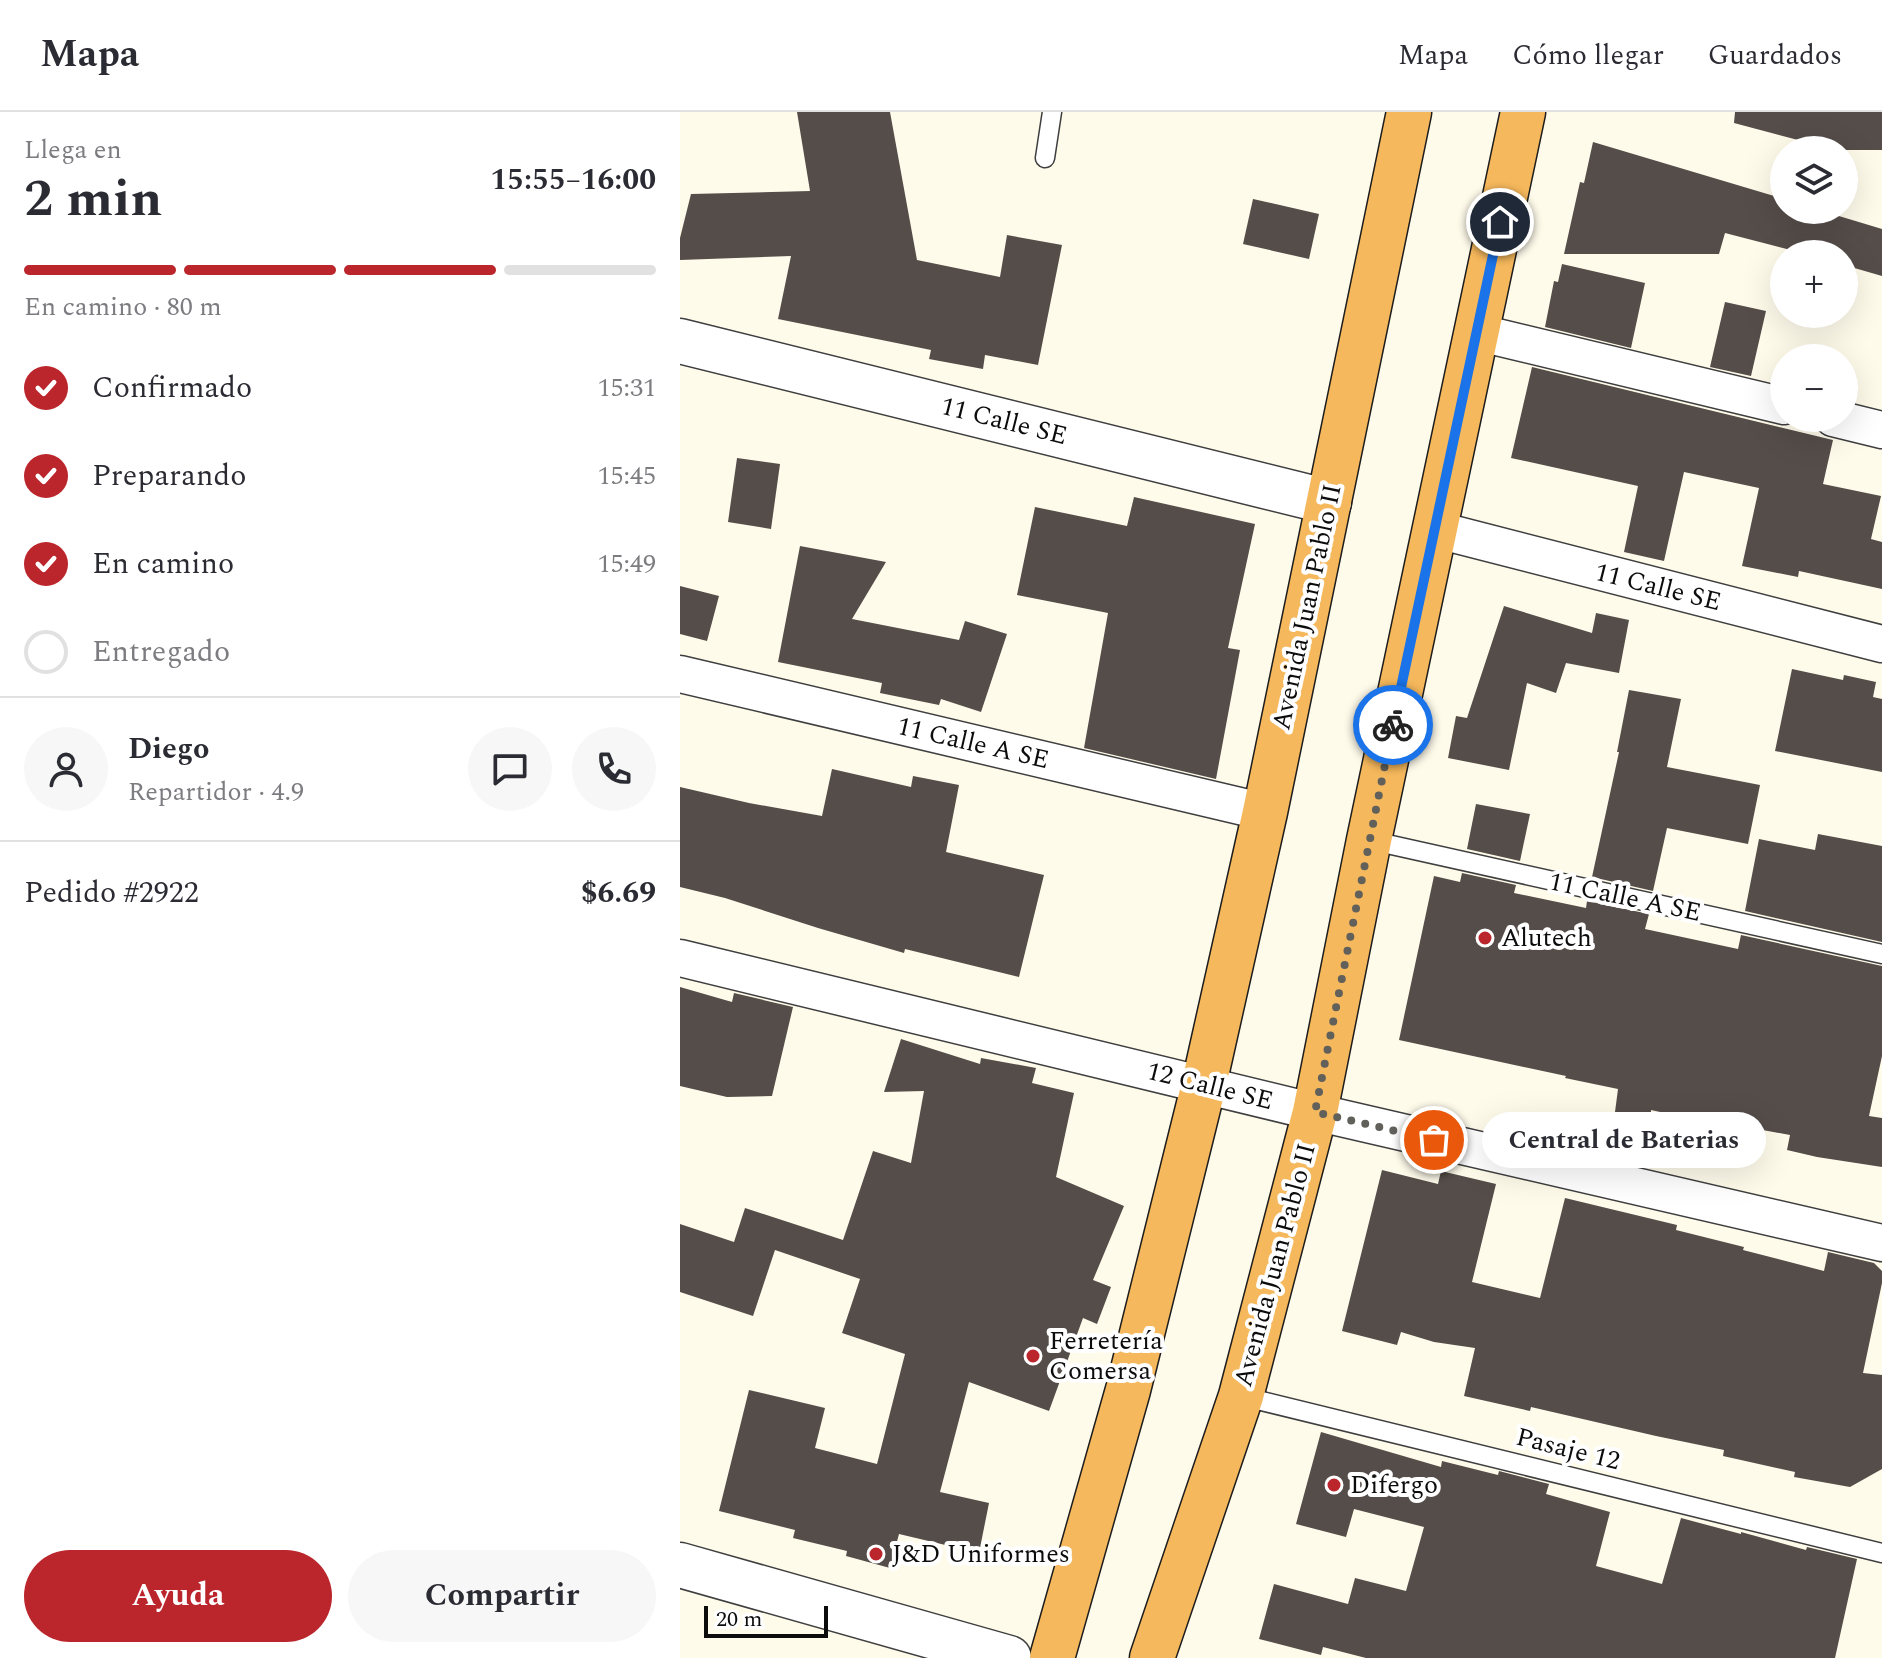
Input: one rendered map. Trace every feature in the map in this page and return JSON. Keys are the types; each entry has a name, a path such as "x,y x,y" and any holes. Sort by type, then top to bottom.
{"highway":[{"name":"Avenida Juan Pablo II","path":"1052,1658 1128,1390 1204,1084 1265,812 1409,112"},
{"name":"Avenida Juan Pablo II","path":"1152,1658 1241,1396 1315,1112 1369,840 1523,112"}],"street":[{"path":"1476,332 1770,403"},
{"name":"11 Calle SE","path":"680,341 1329,502"},
{"path":"1858,424 1882,430"},
{"name":"11 Calle SE","path":"1434,529 1882,644"},
{"name":"11 Calle A SE","path":"680,674 1265,812"},
{"name":"12 Calle SE","path":"680,958 1315,1112 1882,1243"},
{"path":"680,1565 1009,1658"}],"lane":[{"path":"1045,158 1052,112"},
{"name":"11 Calle A SE","path":"1369,840 1882,954"},
{"name":"Pasaje 12","path":"1241,1396 1882,1553"}],"building":[{"path":"797,112 890,112 917,260 1000,277 1007,235 1062,245 1038,365 985,355 983,369 929,359 931,350 778,319 791,256 680,260 680,238 691,194 810,191"},
{"path":"1735,112 1882,112 1882,150 1858,150 1858,136 1783,136 1734,123"},
{"path":"1593,142 1770,195 1770,224 1858,222 1882,229 1882,276 1858,269 1858,240 1770,240 1770,245 1725,233 1719,254 1564,254 1580,182 1584,183"},
{"path":"1253,199 1319,214 1309,259 1243,244"},
{"path":"1562,264 1645,283 1631,348 1545,327 1554,281 1558,282"},
{"path":"1725,302 1766,311 1751,376 1710,367"},
{"path":"1532,367 1770,425 1770,432 1800,432 1833,440 1823,484 1881,496 1871,539 1882,542 1882,589 1799,571 1798,577 1742,566 1759,488 1684,472 1664,561 1624,552 1638,486 1511,458"},
{"path":"737,458 780,464 771,529 728,522"},
{"path":"1134,497 1255,524 1228,648 1240,650 1216,779 1084,748 1108,613 1017,595 1035,507 1127,526"},
{"path":"800,546 886,562 852,619 959,640 965,621 1007,634 981,712 941,699 939,705 880,693 882,683 778,662"},
{"path":"680,586 719,596 707,641 680,634"},
{"path":"1504,606 1592,633 1596,613 1629,620 1619,673 1566,663 1556,693 1527,683 1509,770 1448,758 1456,716 1467,718"},
{"path":"1792,669 1843,680 1844,675 1876,682 1873,697 1882,699 1882,772 1775,751"},
{"path":"1629,690 1681,699 1667,767 1760,785 1748,844 1667,828 1653,891 1592,877"},
{"path":"832,769 911,787 913,776 959,785 946,852 1044,875 1019,977 905,949 904,953 680,887 680,787 822,816"},
{"path":"1476,804 1530,814 1520,861 1467,849"},
{"path":"1818,834 1882,846 1882,942 1745,911 1759,839 1815,850"},
{"path":"1462,873 1516,885 1514,893 1586,908 1587,901 1649,914 1645,929 1738,949 1741,935 1882,966 1882,1056 1869,1116 1882,1118 1882,1167 1787,1150 1790,1135 1651,1110 1651,1117 1615,1112 1618,1089 1399,1040 1434,876 1460,882"},
{"path":"680,987 732,1002 734,993 793,1007 772,1096 727,1097 680,1086"},
{"path":"901,1039 980,1064 981,1058 1036,1068 1032,1083 1074,1093 1056,1177 1124,1206 1093,1280 1111,1287 1097,1324 1083,1318 1049,1411 969,1382 940,1492 989,1503 979,1553 899,1534 890,1568 846,1556 847,1551 793,1538 795,1530 719,1511 749,1390 825,1408 815,1448 877,1464 905,1354 842,1333 860,1279 775,1250 753,1316 680,1292 680,1224 734,1242 745,1208 843,1240 873,1151 911,1163 924,1091 884,1092"},
{"path":"1382,1170 1438,1184 1441,1171 1496,1184 1472,1282 1540,1298 1565,1198 1677,1225 1676,1230 1824,1271 1828,1252 1874,1263 1882,1271 1882,1283 1863,1373 1882,1375 1882,1469 1850,1487 1794,1477 1795,1472 1723,1456 1724,1450 1531,1407 1530,1411 1464,1396 1475,1348 1434,1342 1401,1332 1397,1345 1342,1331"},
{"path":"1321,1432 1441,1467 1442,1461 1549,1484 1546,1494 1610,1512 1596,1566 1662,1584 1681,1518 1806,1550 1807,1547 1857,1559 1835,1658 1366,1658 1323,1647 1321,1655 1259,1639 1274,1584 1348,1604 1355,1578 1406,1591 1424,1527 1354,1509 1346,1537 1296,1524"}],"way so far":[{"path":"1393,725 1315,1112 1434,1140"}],"place":[{"name":"Alutech","path":"1485,938"},
{"name":"Central de Baterias","path":"1434,1140"},
{"name":"Ferretería Comersa","path":"1033,1356"},
{"name":"Difergo","path":"1334,1485"},
{"name":"J&D Uniformes","path":"876,1554"}],"route":[{"path":"1393,725 1500,222"}]}
